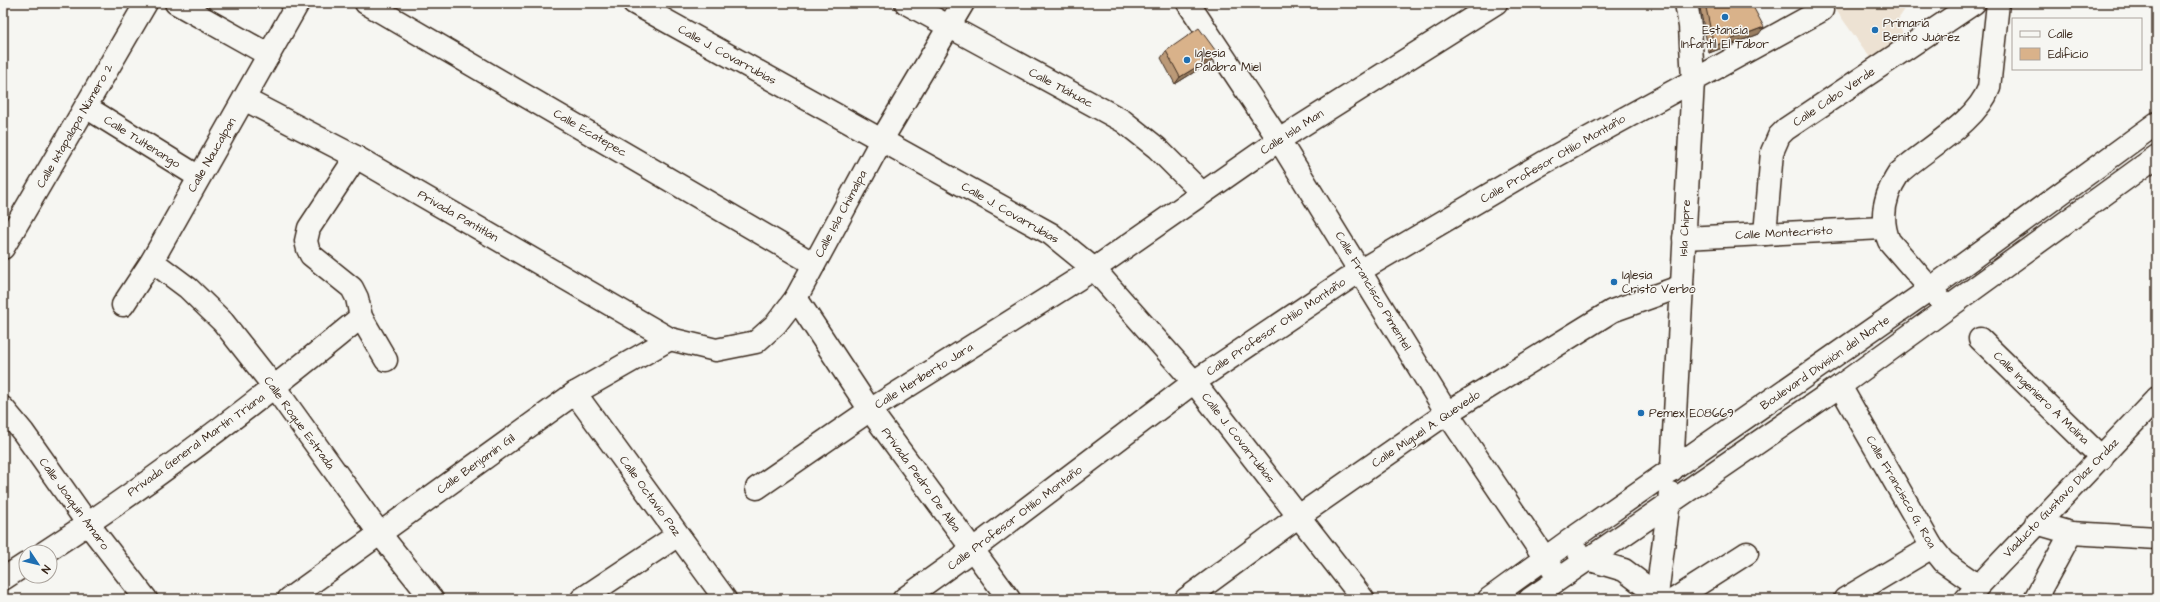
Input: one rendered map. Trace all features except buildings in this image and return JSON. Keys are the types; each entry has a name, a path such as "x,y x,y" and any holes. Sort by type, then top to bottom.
{"street":[{"name":"Calle Ixtapalapa Número 2","path":"3,248 146,3"},
{"path":"176,3 269,55"},
{"name":"Calle Naucalpan","path":"123,305 152,261 298,3"},
{"name":"Calle Ecatepec","path":"366,3 814,264"},
{"name":"Calle J. Covarrubias","path":"634,3 1051,234 1094,269 1194,382 1363,599"},
{"name":"Calle Tláhuac","path":"906,3 1123,121 1157,148 1202,193"},
{"name":"Calle Isla Chimalpa","path":"670,339 716,350 756,342 776,324 796,298 881,141 963,3"},
{"name":"Calle Francisco Pimentel","path":"1189,3 1280,140 1361,270 1447,414 1559,579"},
{"name":"Calle Isla Man","path":"1094,269 1280,140 1496,3"},
{"name":"Isla Chipre","path":"1669,502 1693,80 1690,26 1686,3"},
{"name":"Calle Cabo Verde","path":"1765,234 1772,152 1779,136 1786,129 1974,3"},
{"path":"1947,308 1897,253 1889,241 1883,228 1886,197 1899,173 1973,114 1985,99 1989,88 1998,3"},
{"name":"Calle Profesor Otilio Montaño","path":"904,599 972,550 1194,382 1361,270 1543,163 1822,10"},
{"name":"Privada Pantitlán","path":"244,99 356,157 670,339"},
{"name":"Calle Tultenango","path":"86,107 199,177"},
{"name":"Boulevard División del Norte","path":"1489,599 1566,543 1930,289 2157,123"},
{"path":"1530,599 1669,502 1840,386 2157,156"},
{"path":"356,157 309,228 306,241 311,255 352,288 357,298 361,317 386,360"},
{"name":"Calle Montecristo","path":"1684,238 1883,228"},
{"name":"Calle Roque Estrada","path":"152,261 204,302 223,322 275,388 380,534 432,599"},
{"name":"Calle Heriberto Jara","path":"757,488 870,410 1094,269"},
{"name":"Calle Miguel A. Quevedo","path":"1186,599 1299,516 1447,414 1612,311 1682,286"},
{"name":"Privada Pedro De Alba","path":"796,298 870,410 1009,599"},
{"name":"Privada General Martín Triana","path":"57,544 88,524 275,388 361,317"},
{"name":"Calle Benjamín Gil","path":"288,599 575,393 670,339"},
{"name":"Calle Ingeniero A Molina","path":"1980,339 2102,458"},
{"name":"Calle Francisco G. Roa","path":"1840,386 1932,547 1972,592"},
{"name":"Calle Octavio Paz","path":"575,393 725,599"},
{"name":"Viaducto Gustavo Díaz Ordaz","path":"1972,592 2036,523 2102,458 2157,398"},
{"name":"Calle Joaquín Amaro","path":"3,408 23,432 88,524 146,599"},
{"path":"1664,598 1669,502"},
{"path":"2036,523 2071,533 2157,538"},
{"path":"2035,599 2071,533"},
{"path":"582,599 678,535"},
{"path":"1566,543 1587,559 1624,570 1664,598"},
{"path":"1845,599 1932,547"},
{"path":"1664,598 1747,553"},
{"path":"3,579 18,569"}],"shaded area":[{"name":"Primaria Benito Juárez","path":"1831,3 1909,3 1897,21 1905,38 1871,59"}],"place":[{"name":"Estancia Infantil El Tabor","path":"1725,17"},
{"name":"Primaria Benito Juárez","path":"1875,30"},
{"name":"Iglesia Palabra Miel","path":"1187,60"},
{"name":"Iglesia Cristo Verbo","path":"1614,282"},
{"name":"Pemex E08669","path":"1641,413"}]}
